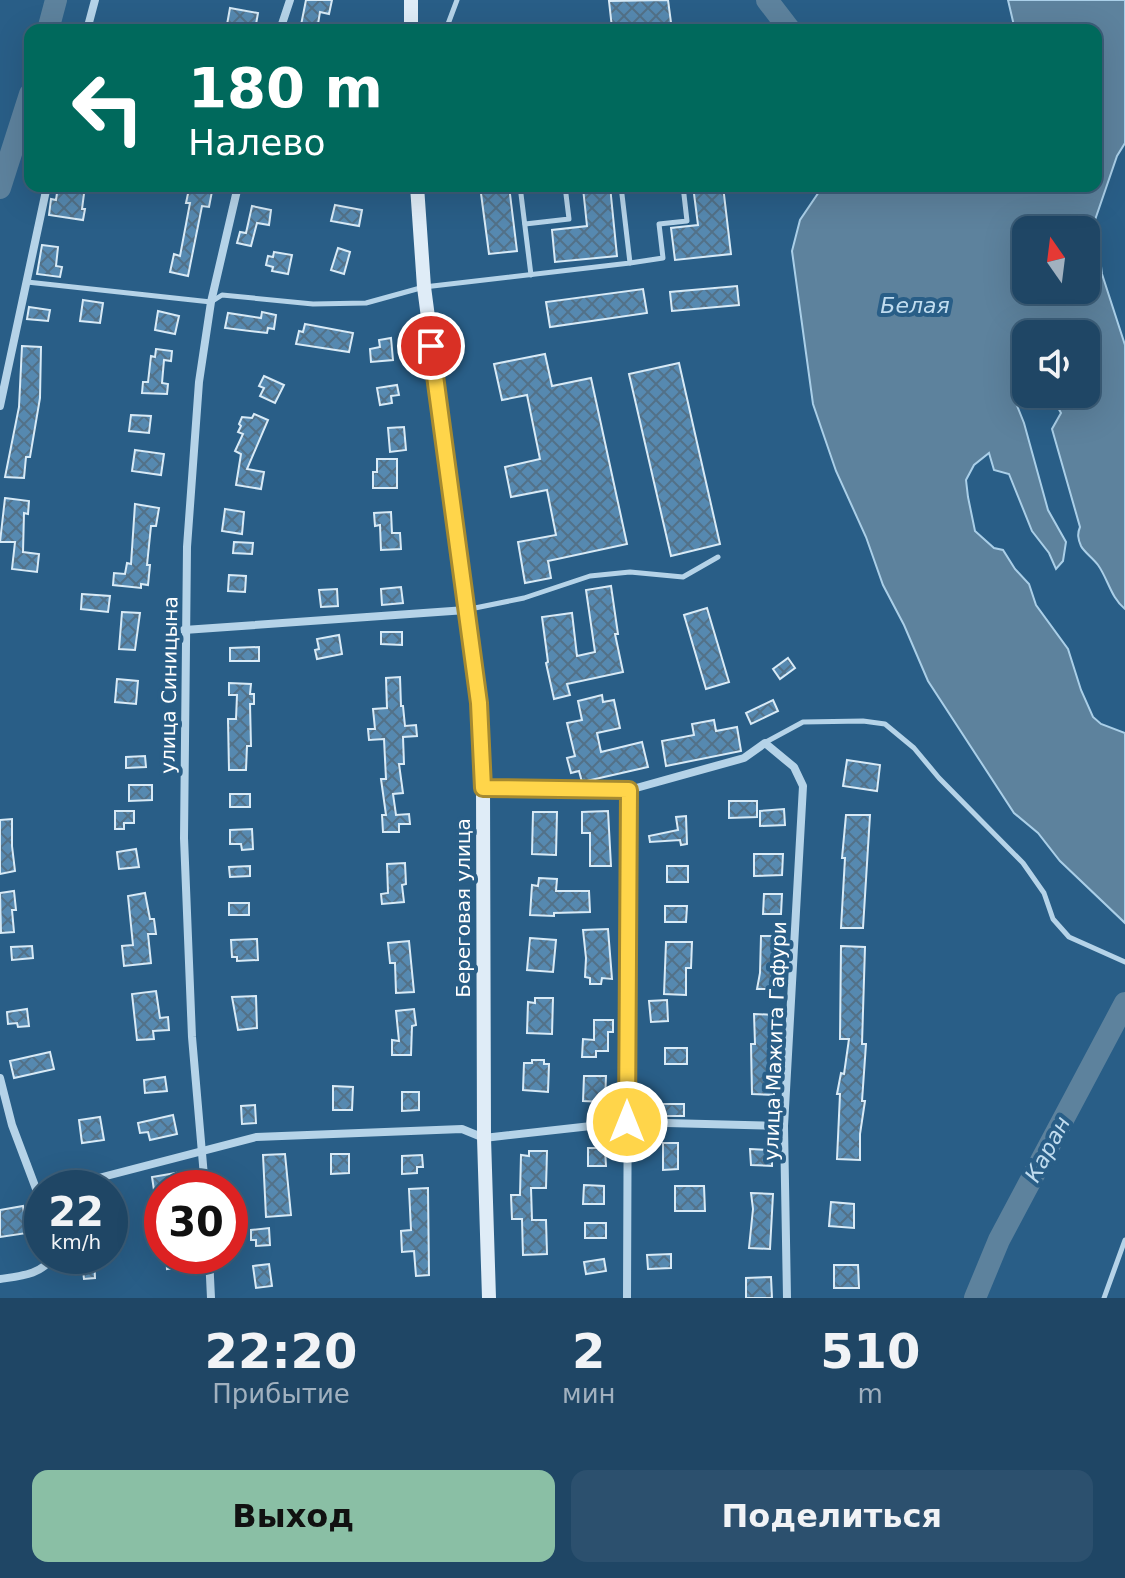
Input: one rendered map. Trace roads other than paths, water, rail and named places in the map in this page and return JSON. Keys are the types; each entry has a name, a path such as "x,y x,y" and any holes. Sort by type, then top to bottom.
{"main road":[{"path":"411,0 411,24"},
{"name":"Береговая улица","path":"417,192 424,287 479,703 483,788 484,1138 489,1298"}],"street":[{"path":"89,24 95,0"},
{"path":"282,24 290,0"},
{"path":"0,406 46,192"},
{"name":"улица Синицына","path":"204,1170 187,940 184,630 198,396 211,302 237,192"},
{"path":"184,630 466,610"},
{"path":"483,788 629,790 744,758 765,743"},
{"name":"улица Мажита Гафури","path":"765,743 794,767 803,786 784,1126 787,1298"},
{"path":"627,1298 629,790"},
{"path":"0,1078 12,1125 30,1170"},
{"path":"126,1170 256,1137 462,1129 484,1138 627,1122 784,1126"},
{"path":"0,1279 26,1274"},
{"path":"210,1274 211,1298"}],"lane":[{"path":"448,24 457,0"},
{"path":"521,192 531,275"},
{"path":"525,224 569,219 566,192"},
{"path":"622,192 630,263"},
{"path":"26,282 211,302 222,295 313,304 366,303 424,287 663,258 659,224 687,221 684,192"},
{"path":"466,610 524,598 590,576 630,572 683,577 718,557"},
{"path":"765,743 803,722 863,721 885,724 914,748 939,778 1023,863 1044,893 1053,919 1069,937 1125,962"},
{"path":"1104,1298 1125,1240"}],"water":[{"name":"Белая","path":"1008,0 1125,0 1125,143 1117,156 1096,216 1012,216 1012,304 1100,304 1100,259 1125,345 1125,609 1116,599 1098,565 1080,543 1080,527 1052,429 1061,413 1058,408 1100,408 1100,320 1012,320 1012,408 1018,408 1048,510 1066,542 1063,561 1056,569 1049,553 1032,531 1009,474 994,470 989,453 974,465 966,480 975,531 994,548 1003,550 1029,584 1036,605 1068,649 1093,717 1101,724 1125,733 1125,923 1060,861 1038,833 1014,813 928,681 883,585 866,537 836,471 813,404 792,251 800,220 819,192 1102,192 1102,24 1014,24"}],"waterway":[{"path":"50,24 56,0"},
{"path":"767,0 785,24"},
{"path":"0,188 24,113"},
{"name":"Каран","path":"975,1298 999,1240 1125,1003"}]}
